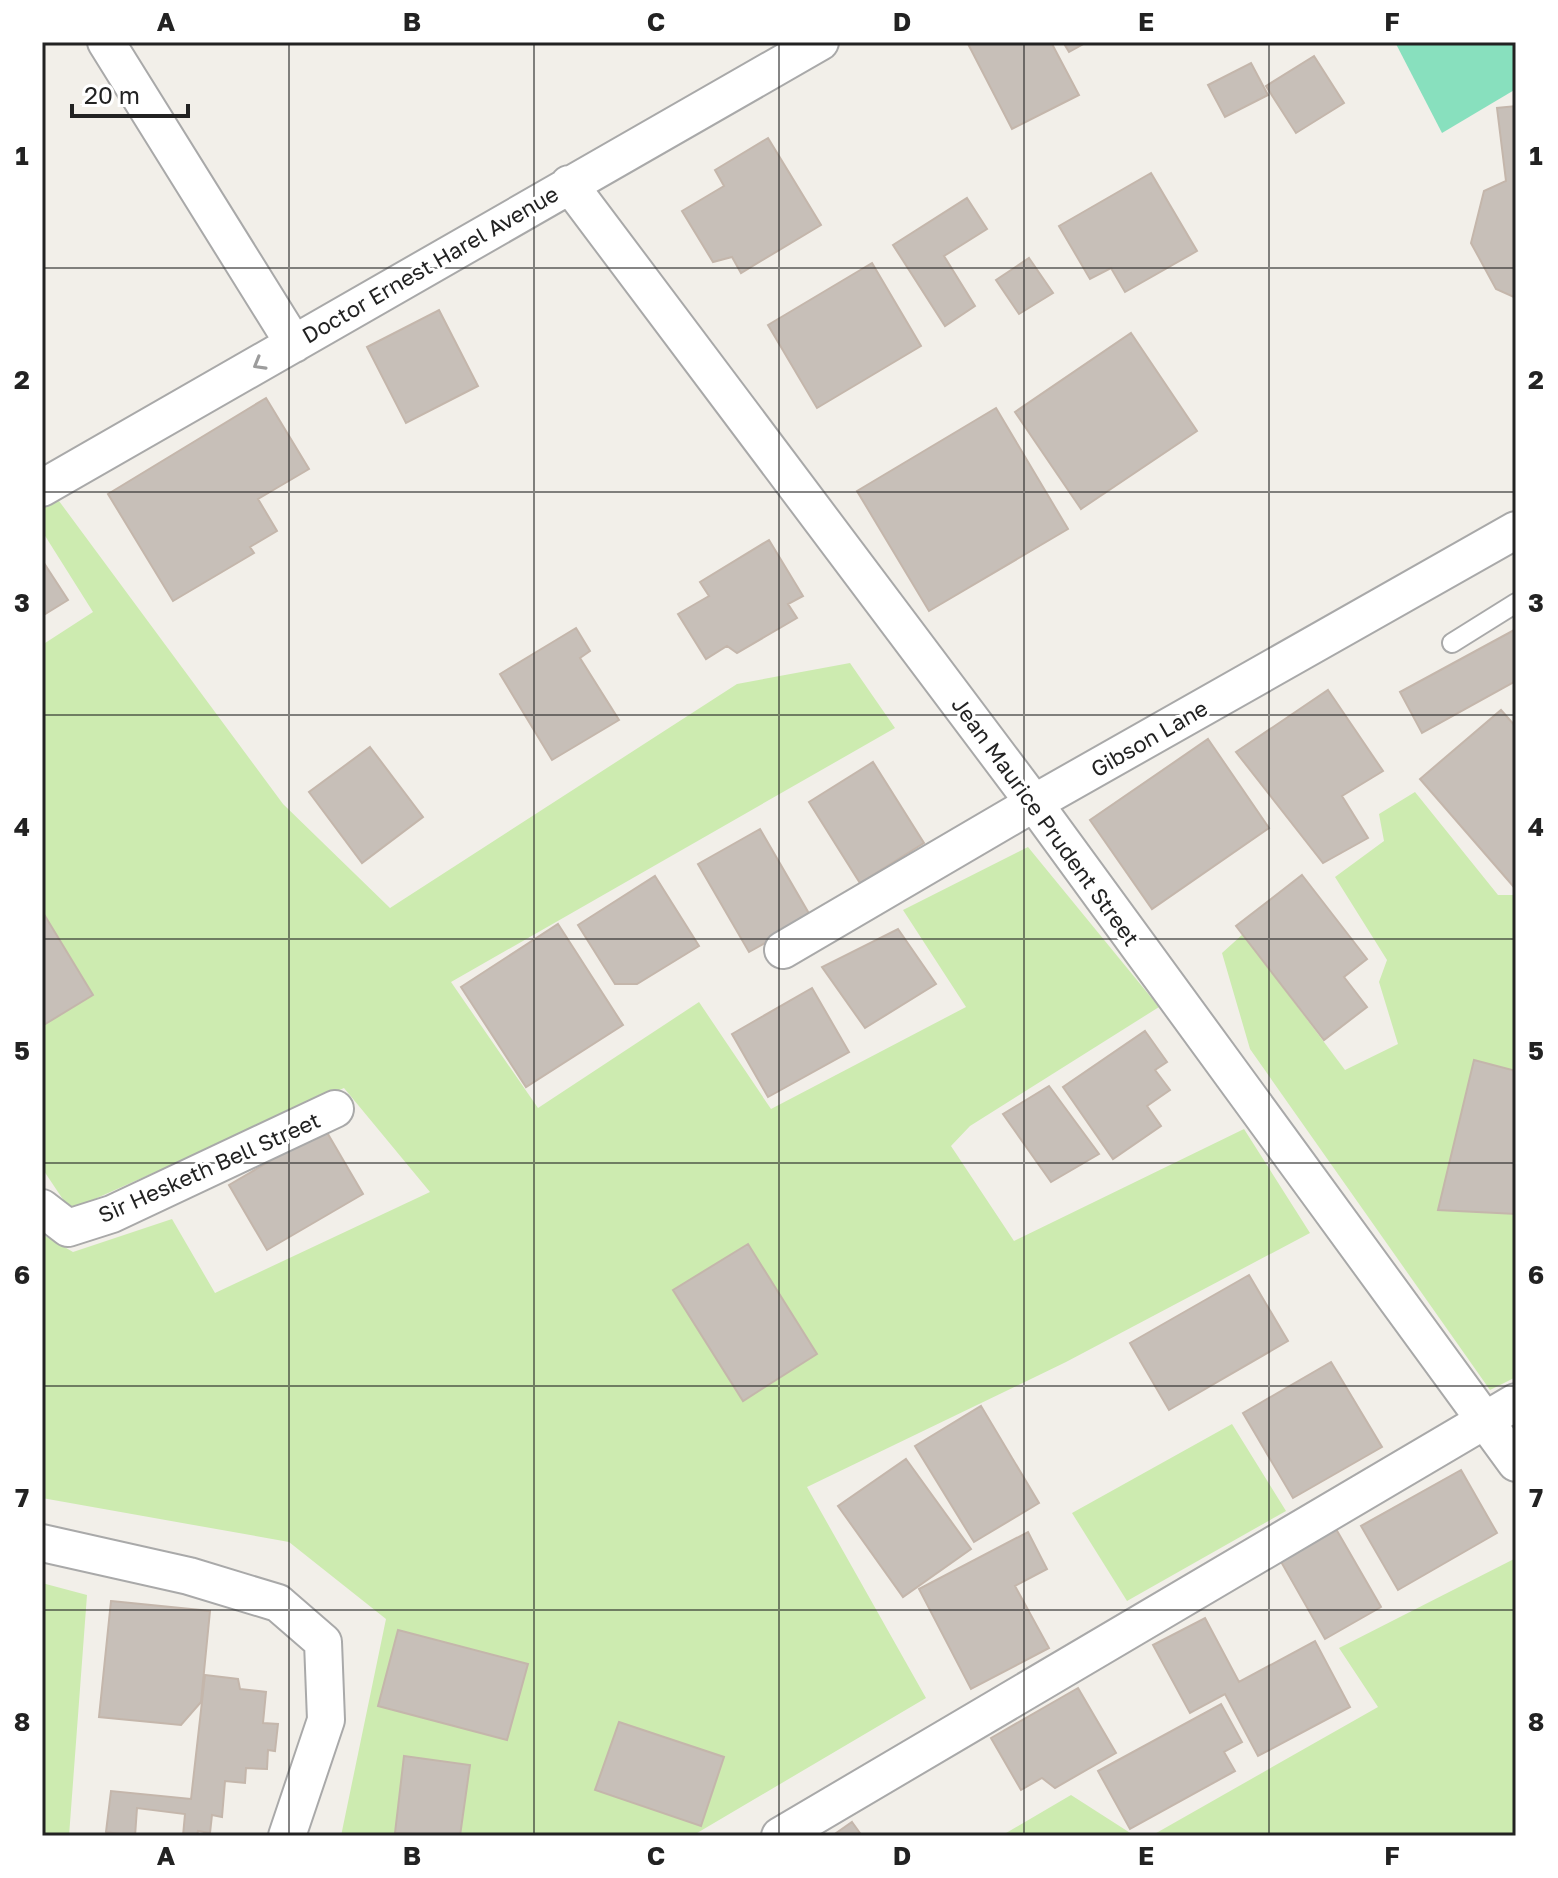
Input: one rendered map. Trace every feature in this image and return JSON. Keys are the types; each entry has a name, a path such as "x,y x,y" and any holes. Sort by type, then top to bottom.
{"street":[{"path":"106,42 294,344"},
{"name":"Doctor Ernest Harel Avenue","path":"42,488 820,42"},
{"name":"Jean Maurice Prudent Street","path":"569,184 1034,803 1516,1463"},
{"name":"Gibson Lane","path":"783,950 1034,803 1516,530"},
{"name":"Sir Hesketh Bell Street","path":"42,1208 68,1228 112,1214 335,1109"},
{"path":"780,1836 1516,1402"},
{"path":"42,1543 189,1576 278,1603 323,1642 326,1720 287,1836"}],"lane":[{"path":"1452,643 1516,603"}],"green space":[{"path":"1395,42 1516,42 1516,89 1442,133"},
{"path":"59,501 283,804 390,908 737,684 850,663 895,728 451,982 538,1108 699,1002 771,1109 966,1007 903,910 1028,847 1159,1007 970,1126 951,1146 1014,1241 1244,1129 1310,1233 1066,1362 807,1487 926,1698 692,1836 341,1836 386,1619 289,1542 42,1498 42,1234 73,1252 172,1219 215,1293 430,1192 344,1088 70,1210 42,1168 42,645 93,612 42,531 42,506"},
{"path":"1415,792 1498,895 1516,895 1516,1377 1490,1390 1250,1049 1222,953 1243,934 1345,1070 1398,1044 1379,982 1387,960 1335,877 1384,841 1379,814"},
{"path":"1232,1424 1286,1511 1127,1601 1072,1513"},
{"path":"1516,1558 1516,1836 1151,1836 1378,1707 1339,1648"},
{"path":"42,1583 87,1595 69,1836 42,1836"},
{"path":"1071,1795 1135,1836 1001,1836"}],"building":[{"path":"967,42 1051,42 1079,95 1012,129"},
{"path":"1063,42 1087,42 1069,52"},
{"path":"1314,56 1344,103 1296,133 1266,86"},
{"path":"1251,63 1268,95 1225,117 1208,85"},
{"path":"1516,106 1516,298 1496,289 1471,243 1484,191 1506,181 1497,108"},
{"path":"768,138 821,225 741,273 732,257 713,262 682,211 724,186 715,170"},
{"path":"1151,173 1197,251 1125,292 1111,268 1090,279 1059,226"},
{"path":"967,198 987,229 944,256 975,306 945,326 893,245"},
{"path":"1029,258 1053,293 1019,314 996,280"},
{"path":"872,263 921,346 817,408 768,325"},
{"path":"439,310 478,386 406,423 367,347"},
{"path":"1131,333 1197,431 1081,509 1015,412"},
{"path":"266,398 309,469 258,499 277,531 250,547 254,553 173,601 108,494"},
{"path":"996,408 1068,529 929,611 857,491"},
{"path":"769,540 803,596 788,604 797,618 737,653 727,646 706,659 678,614 709,596 700,582"},
{"path":"42,560 68,600 42,616"},
{"path":"576,628 590,651 580,658 619,720 552,760 500,674"},
{"path":"1516,629 1516,681 1422,733 1400,692"},
{"path":"1328,690 1383,771 1342,796 1368,838 1323,863 1236,752"},
{"path":"1501,710 1516,727 1516,883 1513,886 1420,779"},
{"path":"1208,739 1269,828 1152,909 1090,820"},
{"path":"370,747 423,817 362,863 309,792"},
{"path":"873,762 924,843 860,883 809,802"},
{"path":"760,829 811,917 749,952 698,864"},
{"path":"1302,875 1367,959 1344,977 1367,1007 1324,1040 1236,926"},
{"path":"655,876 699,946 637,984 615,984 578,925"},
{"path":"42,911 93,995 42,1026"},
{"path":"558,924 623,1025 526,1087 461,987"},
{"path":"898,929 936,984 865,1028 822,967"},
{"path":"812,988 849,1052 768,1097 732,1034"},
{"path":"1145,1031 1167,1062 1155,1070 1170,1090 1147,1106 1161,1126 1113,1159 1063,1087"},
{"path":"1474,1060 1516,1071 1516,1214 1438,1210"},
{"path":"1049,1086 1099,1154 1051,1182 1003,1114"},
{"path":"325,1129 363,1194 267,1250 229,1185"},
{"path":"748,1244 817,1354 743,1401 673,1290"},
{"path":"1249,1275 1288,1341 1169,1410 1130,1343"},
{"path":"1331,1362 1382,1447 1293,1498 1243,1413"},
{"path":"981,1406 1039,1503 974,1542 915,1446"},
{"path":"906,1459 971,1549 903,1597 838,1506"},
{"path":"1461,1470 1497,1533 1398,1590 1361,1526"},
{"path":"1336,1529 1381,1607 1325,1639 1280,1560"},
{"path":"1028,1532 1047,1569 1015,1586 1049,1648 971,1689 919,1589"},
{"path":"111,1601 210,1611 201,1702 181,1725 99,1717"},
{"path":"1205,1618 1239,1682 1315,1641 1350,1707 1258,1756 1225,1694 1190,1713 1153,1645"},
{"path":"398,1630 528,1664 507,1740 378,1706"},
{"path":"205,1675 238,1679 240,1689 266,1692 263,1723 278,1724 275,1751 268,1750 267,1769 246,1768 245,1783 225,1781 222,1817 212,1815 210,1833 198,1831 197,1836 183,1836 185,1814 137,1808 135,1836 106,1832 111,1791 191,1799"},
{"path":"1078,1688 1116,1753 1055,1788 1042,1778 1021,1790 991,1738"},
{"path":"1221,1704 1242,1742 1224,1752 1235,1771 1130,1829 1098,1771"},
{"path":"619,1722 724,1757 701,1826 595,1790"},
{"path":"404,1756 470,1765 460,1836 395,1833"},
{"path":"852,1822 862,1836 832,1836"}]}
